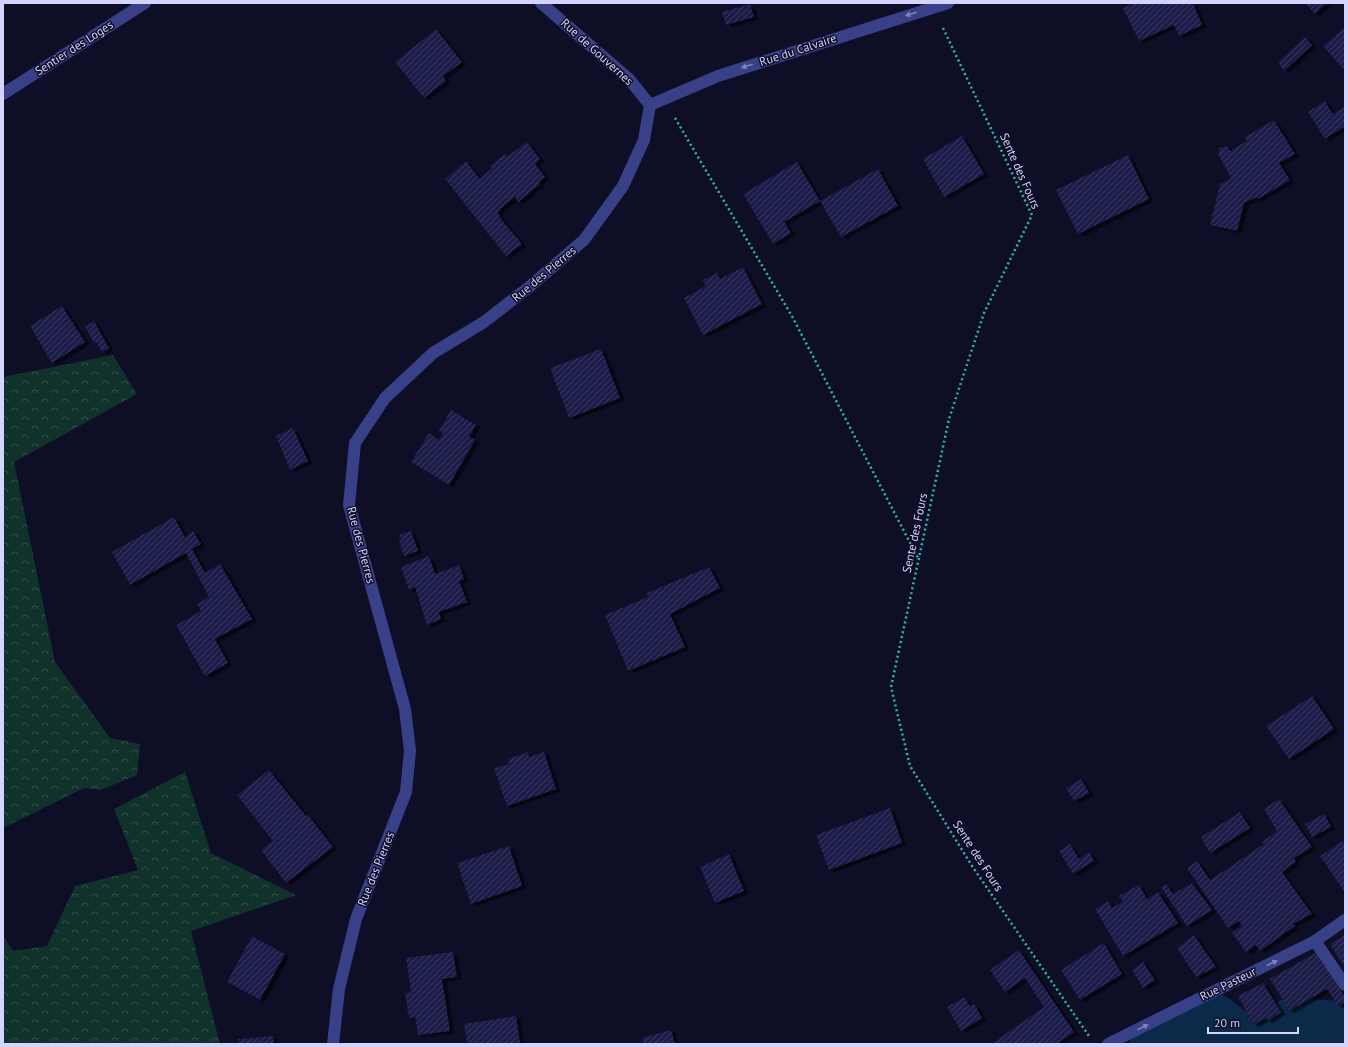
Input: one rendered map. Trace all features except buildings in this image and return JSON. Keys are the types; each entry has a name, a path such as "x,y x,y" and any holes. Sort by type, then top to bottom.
{"street":[{"name":"Sentier des Loges","path":"3,94 145,3"},
{"name":"Rue de Gouvernes","path":"541,3 629,79 650,105"},
{"name":"Rue du Calvaire","path":"650,105 718,76 948,3"},
{"name":"Rue des Pierres","path":"334,1044 339,989 356,919 406,792 410,751 406,709 349,505 355,443 385,398 433,353 484,322 528,288 584,240 623,186 644,140 650,105"},
{"name":"Rue Pasteur","path":"1108,1044 1315,941 1345,920"},
{"path":"1315,941 1345,985"}],"path":[{"name":"Sente des Fours","path":"933,8 1032,215 984,313 949,419 892,686 910,766 972,866 1090,1038"},
{"path":"663,99 794,318 919,560"}],"green space":[{"path":"113,355 137,394 14,462 55,662 110,738 140,744 137,775 101,790 84,788 3,828 3,377"},
{"path":"185,772 211,853 296,895 191,931 220,1044 3,1044 3,936 13,951 47,946 75,886 138,870 114,809"}],"waterway":[{"path":"1213,1020 1235,1038 1253,1043 1289,1026 1328,1027 1343,1044"},
{"path":"1157,1044 1192,1029"}]}
